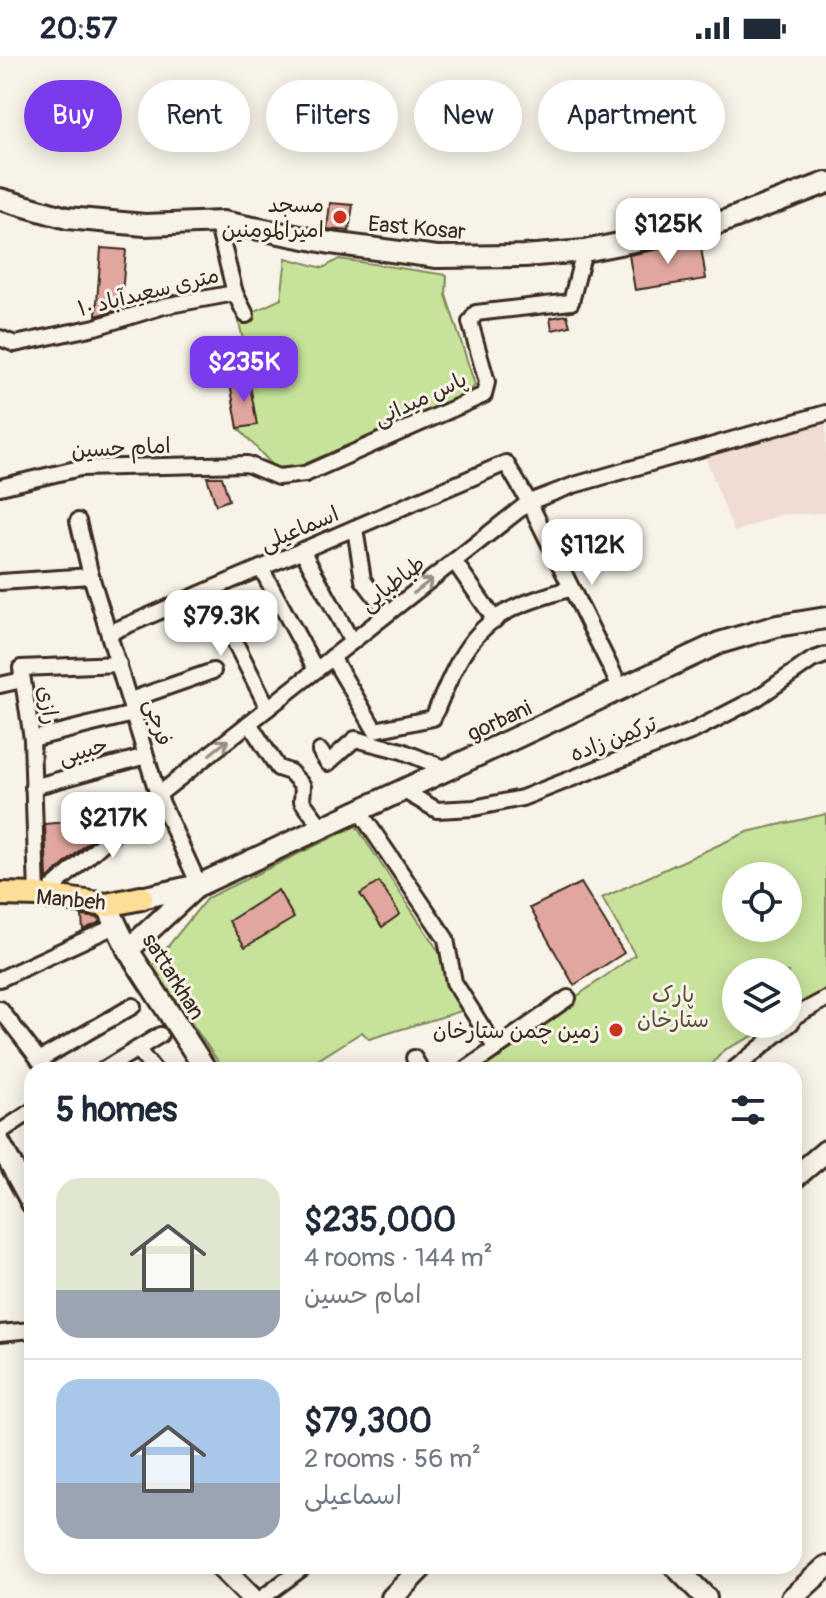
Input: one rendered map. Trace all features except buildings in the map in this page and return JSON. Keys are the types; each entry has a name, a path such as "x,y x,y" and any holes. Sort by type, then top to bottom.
{"main road":[{"name":"East Kosar","path":"0,199 67,218 145,225 217,222 331,243 437,257 524,256 584,251 714,225 826,183"},
{"name":"gorbani","path":"199,885 719,643 777,626 826,618"},
{"path":"141,898 199,885"},
{"path":"128,950 199,885"},
{"name":"Manbeh","path":"0,894 40,895 112,915 141,898"},
{"name":"sattarkhan","path":"112,915 128,950 201,1062"},
{"path":"0,1144 24,1188"},
{"path":"802,1171 826,1151"},
{"path":"792,1598 826,1567"},
{"path":"228,1574 252,1598"},
{"path":"392,1598 415,1574"},
{"path":"683,1574 706,1598"}],"street":[{"name":"۱۰ متری سعیدآباد","path":"0,338 15,344 95,327 164,306 235,293 217,222"},
{"name":"پاس میدانی","path":"247,464 278,477 305,474 484,395 487,382 470,322 476,313 571,302 584,251"},
{"path":"235,293 246,315"},
{"name":"طباطبایی","path":"40,895 158,795 529,502 574,485 826,413"},
{"name":"اسماعیلی","path":"109,633 506,463 529,502"},
{"name":"امام حسین","path":"0,487 80,468 247,464"},
{"path":"529,502 621,689"},
{"name":"فرجی","path":"78,521 91,576 158,795 199,885"},
{"path":"355,528 363,580 388,613"},
{"path":"302,550 352,642"},
{"path":"454,561 495,620"},
{"path":"261,568 316,670"},
{"path":"0,582 91,576"},
{"path":"332,657 375,730 433,718 458,658 482,629 506,612 571,588"},
{"path":"209,591 268,708"},
{"name":"ترکمن زاده","path":"404,791 437,810 474,808 522,798 693,731 765,693 812,660 826,655"},
{"name":"رازی","path":"40,895 32,739 21,668 119,664"},
{"path":"32,739 132,707 213,671"},
{"path":"0,685 22,680"},
{"path":"249,723 278,768 290,772 303,786 302,801 323,829"},
{"path":"320,751 328,763 355,739 402,751 449,770"},
{"name":"حبیبی","path":"33,787 146,756"},
{"path":"360,812 446,939 454,982 496,1049"},
{"path":"0,979 112,915"},
{"path":"477,1062 568,998"},
{"path":"743,1062 791,1023 795,1016 826,999"},
{"path":"48,1062 133,1006"},
{"path":"0,1009 41,1062"},
{"path":"116,1062 160,1035"},
{"path":"137,1049 148,1062"},
{"path":"0,1132 24,1116"},
{"path":"0,1333 24,1331"},
{"path":"262,1598 294,1574"}],"shaded area":[{"path":"826,420 826,513 779,515 734,532 705,456"}],"green space":[{"path":"286,258 323,268 339,259 447,275 446,295 475,385 468,394 300,468 276,469 238,428 224,344 244,343 238,319 281,299"},
{"name":"پارک ستارخان","path":"826,814 826,996 802,1011 802,958 722,958 722,1038 749,1038 724,1050 714,1062 484,1062 635,955 602,898 747,832"},
{"path":"356,826 443,958 468,1009 369,1039 362,1032 315,1062 218,1062 152,966 207,898"}],"place":[{"name":"مسجد امیرالمومنین","path":"340,217"},
{"name":"زمین چمن ستارخان","path":"616,1030"}]}
